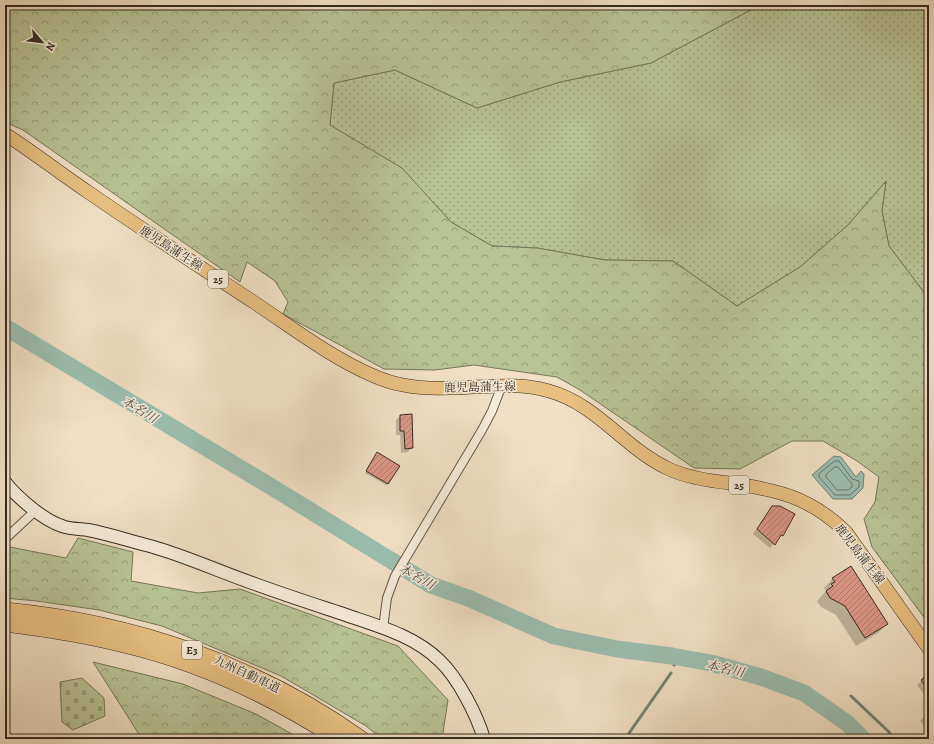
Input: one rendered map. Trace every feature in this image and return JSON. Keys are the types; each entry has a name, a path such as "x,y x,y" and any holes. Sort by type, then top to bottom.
{"highway":[{"name":"九州自動車道","path":"5,610 77,620 124,630 205,655 290,694 362,739"},
{"name":"九州自動車道","path":"5,624 87,636 168,657 242,686 283,707 337,739"}],"main road":[{"name":"鹿児島蒲生線","path":"5,134 140,227 330,352 374,376 391,382 424,387 447,388 502,385 520,386 549,391 570,399 602,420 637,450 653,461 671,470 700,479 781,492 802,500 817,508 836,522 846,532 929,649"}],"street":[{"path":"383,628 387,598 395,576 482,430 502,385"},
{"path":"5,482 35,511 50,522 63,527 89,530 174,553 253,583 383,628 423,647 441,661 460,686 484,739"},
{"path":"5,539 35,511"}],"green space":[{"path":"5,5 760,5 651,63 560,82 477,108 395,70 334,83 330,125 402,168 451,222 492,246 537,248 605,260 673,261 737,306 800,267 848,225 886,181 882,211 889,246 929,299 929,624 872,547 864,519 875,502 879,477 857,461 823,441 792,441 740,469 694,468 580,390 557,377 474,365 435,370 384,369 283,314 288,302 275,281 247,262 240,282 23,130 5,122"},
{"path":"760,5 929,5 929,299 889,246 882,211 886,182 848,225 800,267 737,306 673,261 605,260 537,248 492,246 451,222 401,168 330,125 334,83 395,70 477,108 560,82 651,63"},
{"path":"78,538 133,552 131,581 198,593 240,589 398,646 448,700 442,739 382,739 366,726 281,676 162,626 99,610 5,598 5,546 66,558"},
{"path":"93,662 183,684 256,714 301,739 142,739"},
{"path":"82,678 104,698 105,716 73,730 62,722 60,682"}],"water":[{"path":"834,456 841,457 856,477 861,471 864,474 863,488 852,499 833,499 812,475"}],"building":[{"path":"412,414 413,448 405,449 404,431 400,431 400,415"},
{"path":"377,452 400,466 388,484 366,471"},
{"path":"772,506 780,506 795,514 783,536 781,535 775,545 757,529"},
{"path":"851,566 888,624 865,638 845,606 830,598 826,591 833,586 831,584 835,582 832,578"},
{"path":"929,673 929,691 921,680"}],"waterway":[{"name":"本名川","path":"5,327 275,489 431,585 468,598 554,636 617,649 711,663 761,677 804,693 847,723 863,739"},
{"path":"674,665 678,657"},
{"path":"625,739 671,673"},
{"path":"851,696 889,732 894,739"}]}
